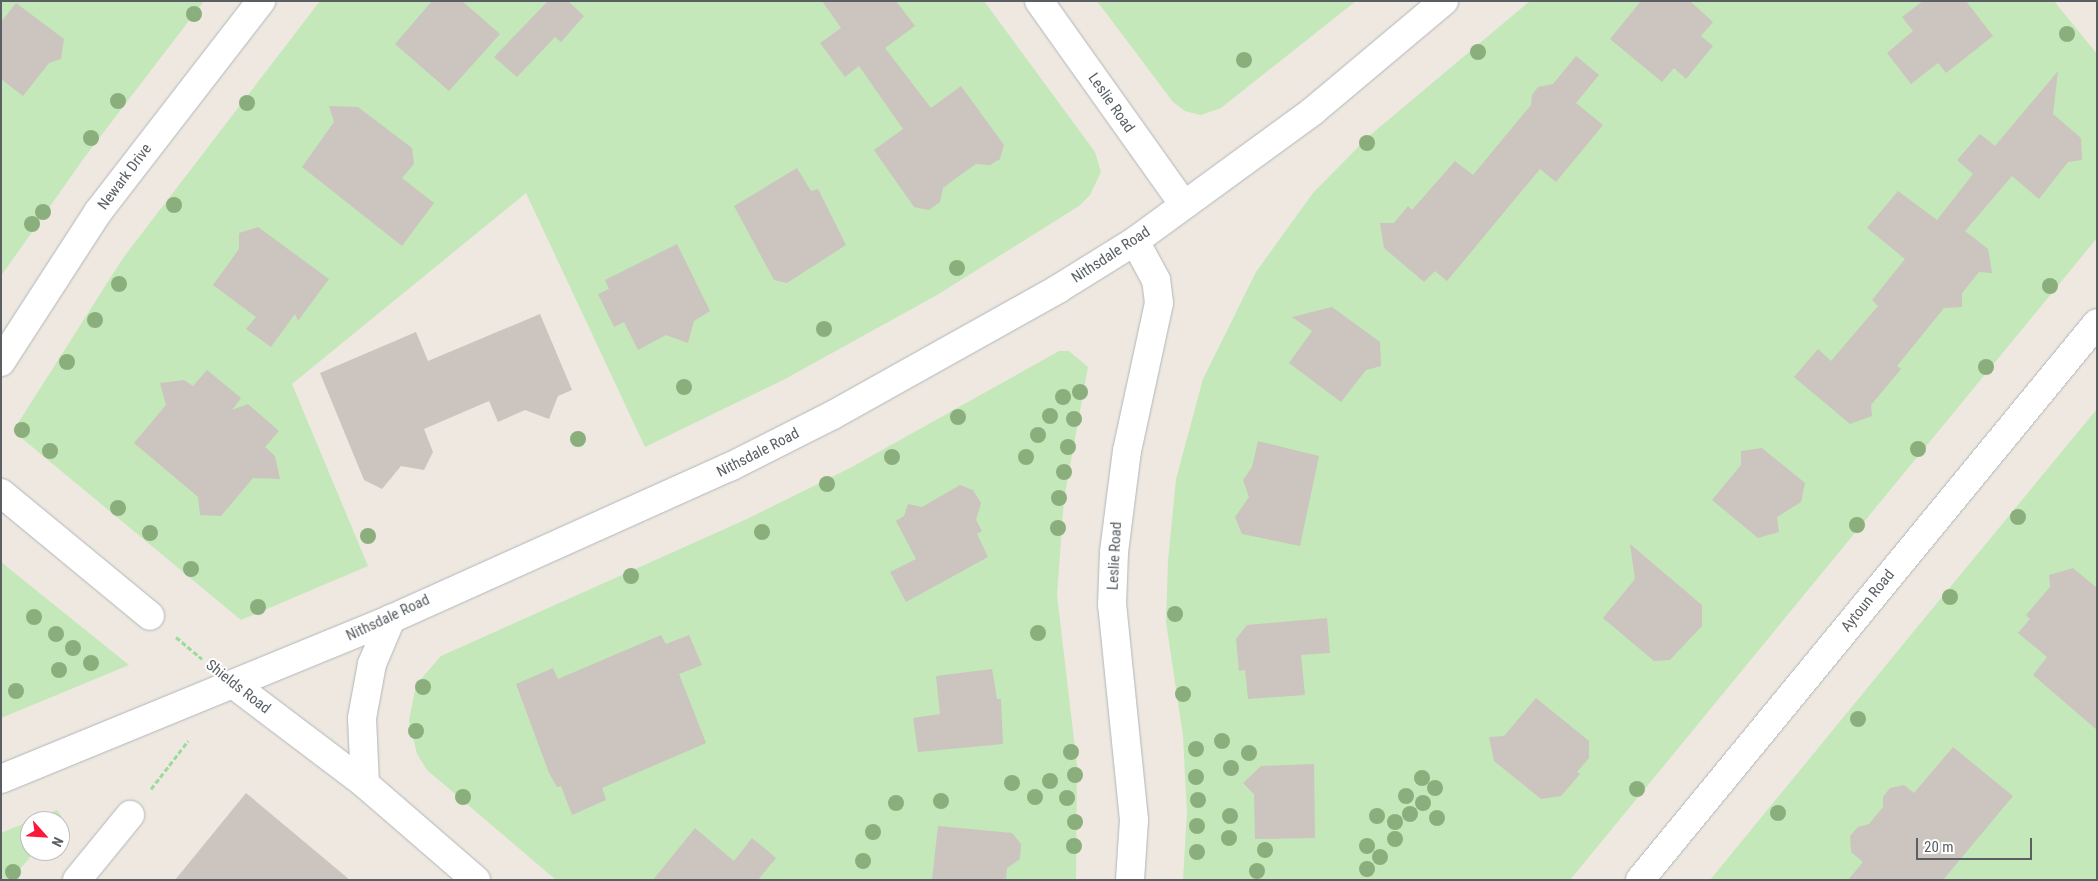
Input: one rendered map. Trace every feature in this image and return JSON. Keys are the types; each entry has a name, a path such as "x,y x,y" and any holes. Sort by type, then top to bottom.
{"street":[{"name":"Newark Drive","path":"1,362 98,212 261,1"},
{"name":"Leslie Road","path":"1039,1 1184,205"},
{"name":"Nithsdale Road","path":"1,778 391,619 748,459 928,362 1135,241 1313,111 1444,1"},
{"name":"Leslie Road","path":"1130,880 1134,820 1112,605 1114,552 1127,451 1159,303 1156,280 1135,241"},
{"name":"Aytoun Road","path":"1640,880 2097,323"},
{"path":"1,493 150,616"},
{"path":"365,784 362,718 372,664 391,619"},
{"name":"Shields Road","path":"233,684 365,784 476,880"},
{"path":"77,880 130,815"}],"path":[{"name":"Shields Road","path":"150,616 233,684"},
{"path":"130,815 190,738"}],"green space":[{"path":"1,1 204,1 84,158 1,276"},
{"path":"320,1 984,1 1095,152 1101,172 1090,195 1079,206 937,295 785,379 645,447 526,193 292,384 368,566 241,620 13,431 123,258"},
{"path":"1097,1 1356,1 1221,108 1201,115 1185,111 1173,102"},
{"path":"1530,1 2054,1 2097,54 2097,238 1570,880 1183,880 1187,813 1183,736 1166,622 1168,561 1176,479 1203,379 1256,272 1313,193 1368,137"},
{"path":"1059,351 1069,351 1088,367 1064,499 1057,595 1077,765 1076,880 556,880 427,770 417,754 409,721 416,685 441,656 747,519 850,468"},
{"path":"2097,409 2097,880 1710,880 1914,631"},
{"path":"1,562 129,665 1,718"},
{"path":"20,825 20,861 27,861 11,880 1,880 1,833"}],"building":[{"path":"432,1 462,1 500,34 449,91 395,44"},
{"path":"548,1 568,1 584,16 561,42 555,37 517,77 494,57"},
{"path":"822,1 896,1 915,26 885,48 931,108 961,86 1004,145 1000,159 990,165 976,164 959,176 943,188 940,202 929,210 914,207 874,150 903,129 859,66 845,77 820,43 841,28"},
{"path":"1641,1 1690,1 1713,22 1701,36 1713,46 1686,79 1674,68 1662,82 1610,39"},
{"path":"1923,1 1966,1 1993,36 1946,73 1938,63 1911,84 1887,53 1913,31 1902,17"},
{"path":"16,3 64,39 61,59 49,63 23,96 1,79 1,22"},
{"path":"1576,56 1599,75 1576,103 1603,125 1556,182 1540,169 1447,281 1435,271 1424,282 1384,248 1380,223 1394,223 1408,206 1412,210 1455,161 1473,175 1531,105 1532,95 1538,87 1553,84"},
{"path":"2058,71 2053,114 2081,138 2082,160 2068,162 2039,199 2012,176 1965,231 1988,249 1992,273 1979,272 1962,293 1962,307 1944,308 1897,366 1901,369 1871,405 1872,416 1850,424 1794,377 1818,349 1831,361 1878,306 1872,300 1905,259 1867,228 1898,191 1937,220 1973,174 1957,160 1980,134 1995,146"},
{"path":"329,106 358,107 412,148 414,164 402,178 434,203 402,246 302,167 334,122"},
{"path":"797,168 811,191 818,189 846,245 787,283 774,280 734,206"},
{"path":"258,227 329,279 298,321 295,314 271,347 246,329 256,317 213,285 239,249 239,233"},
{"path":"677,244 710,311 694,321 688,343 666,335 638,350 624,322 614,327 598,294 609,289 605,280"},
{"path":"1332,307 1380,342 1381,366 1366,370 1341,402 1289,363 1312,331 1292,317"},
{"path":"540,314 572,390 558,396 549,419 525,410 498,422 489,401 424,429 433,452 424,470 401,466 382,489 364,480 320,373 416,332 428,361"},
{"path":"207,370 241,398 232,410 248,404 279,431 265,447 275,456 280,479 253,478 221,516 200,515 198,497 134,443 166,405 160,383 184,380 193,386"},
{"path":"1258,441 1319,456 1300,546 1242,534 1235,517 1249,497 1243,480 1252,467"},
{"path":"1762,448 1805,483 1801,502 1777,517 1779,532 1758,538 1712,500 1741,465 1741,451"},
{"path":"960,485 973,490 981,503 976,520 982,531 977,534 988,557 906,602 890,572 916,559 896,521 904,516 908,504 922,507"},
{"path":"1630,544 1702,605 1702,626 1670,660 1654,661 1603,618 1635,579"},
{"path":"2073,568 2097,588 2097,730 2033,675 2047,657 2018,633 2030,619 2026,615 2050,587 2049,575"},
{"path":"1327,618 1330,653 1301,655 1305,695 1248,699 1245,670 1239,671 1236,639 1247,625"},
{"path":"661,635 666,644 689,635 702,665 679,674 706,743 602,788 606,800 572,815 561,786 557,787 549,773 516,684 553,668 558,679"},
{"path":"992,669 997,699 1001,699 1003,744 918,752 913,718 940,714 936,676"},
{"path":"1536,698 1589,741 1589,758 1577,772 1580,774 1561,796 1541,799 1494,761 1489,737 1504,736"},
{"path":"1953,747 2013,796 1943,880 1848,880 1863,862 1851,852 1850,836 1858,827 1869,824 1883,807 1883,797 1890,788 1904,785 1914,793"},
{"path":"1314,764 1315,838 1255,839 1254,794 1243,783 1261,766"},
{"path":"246,793 350,880 175,880"},
{"path":"938,826 1012,833 1021,844 1020,859 1007,868 1006,880 932,880"},
{"path":"695,828 734,861 752,838 776,858 758,880 653,880"}]}
